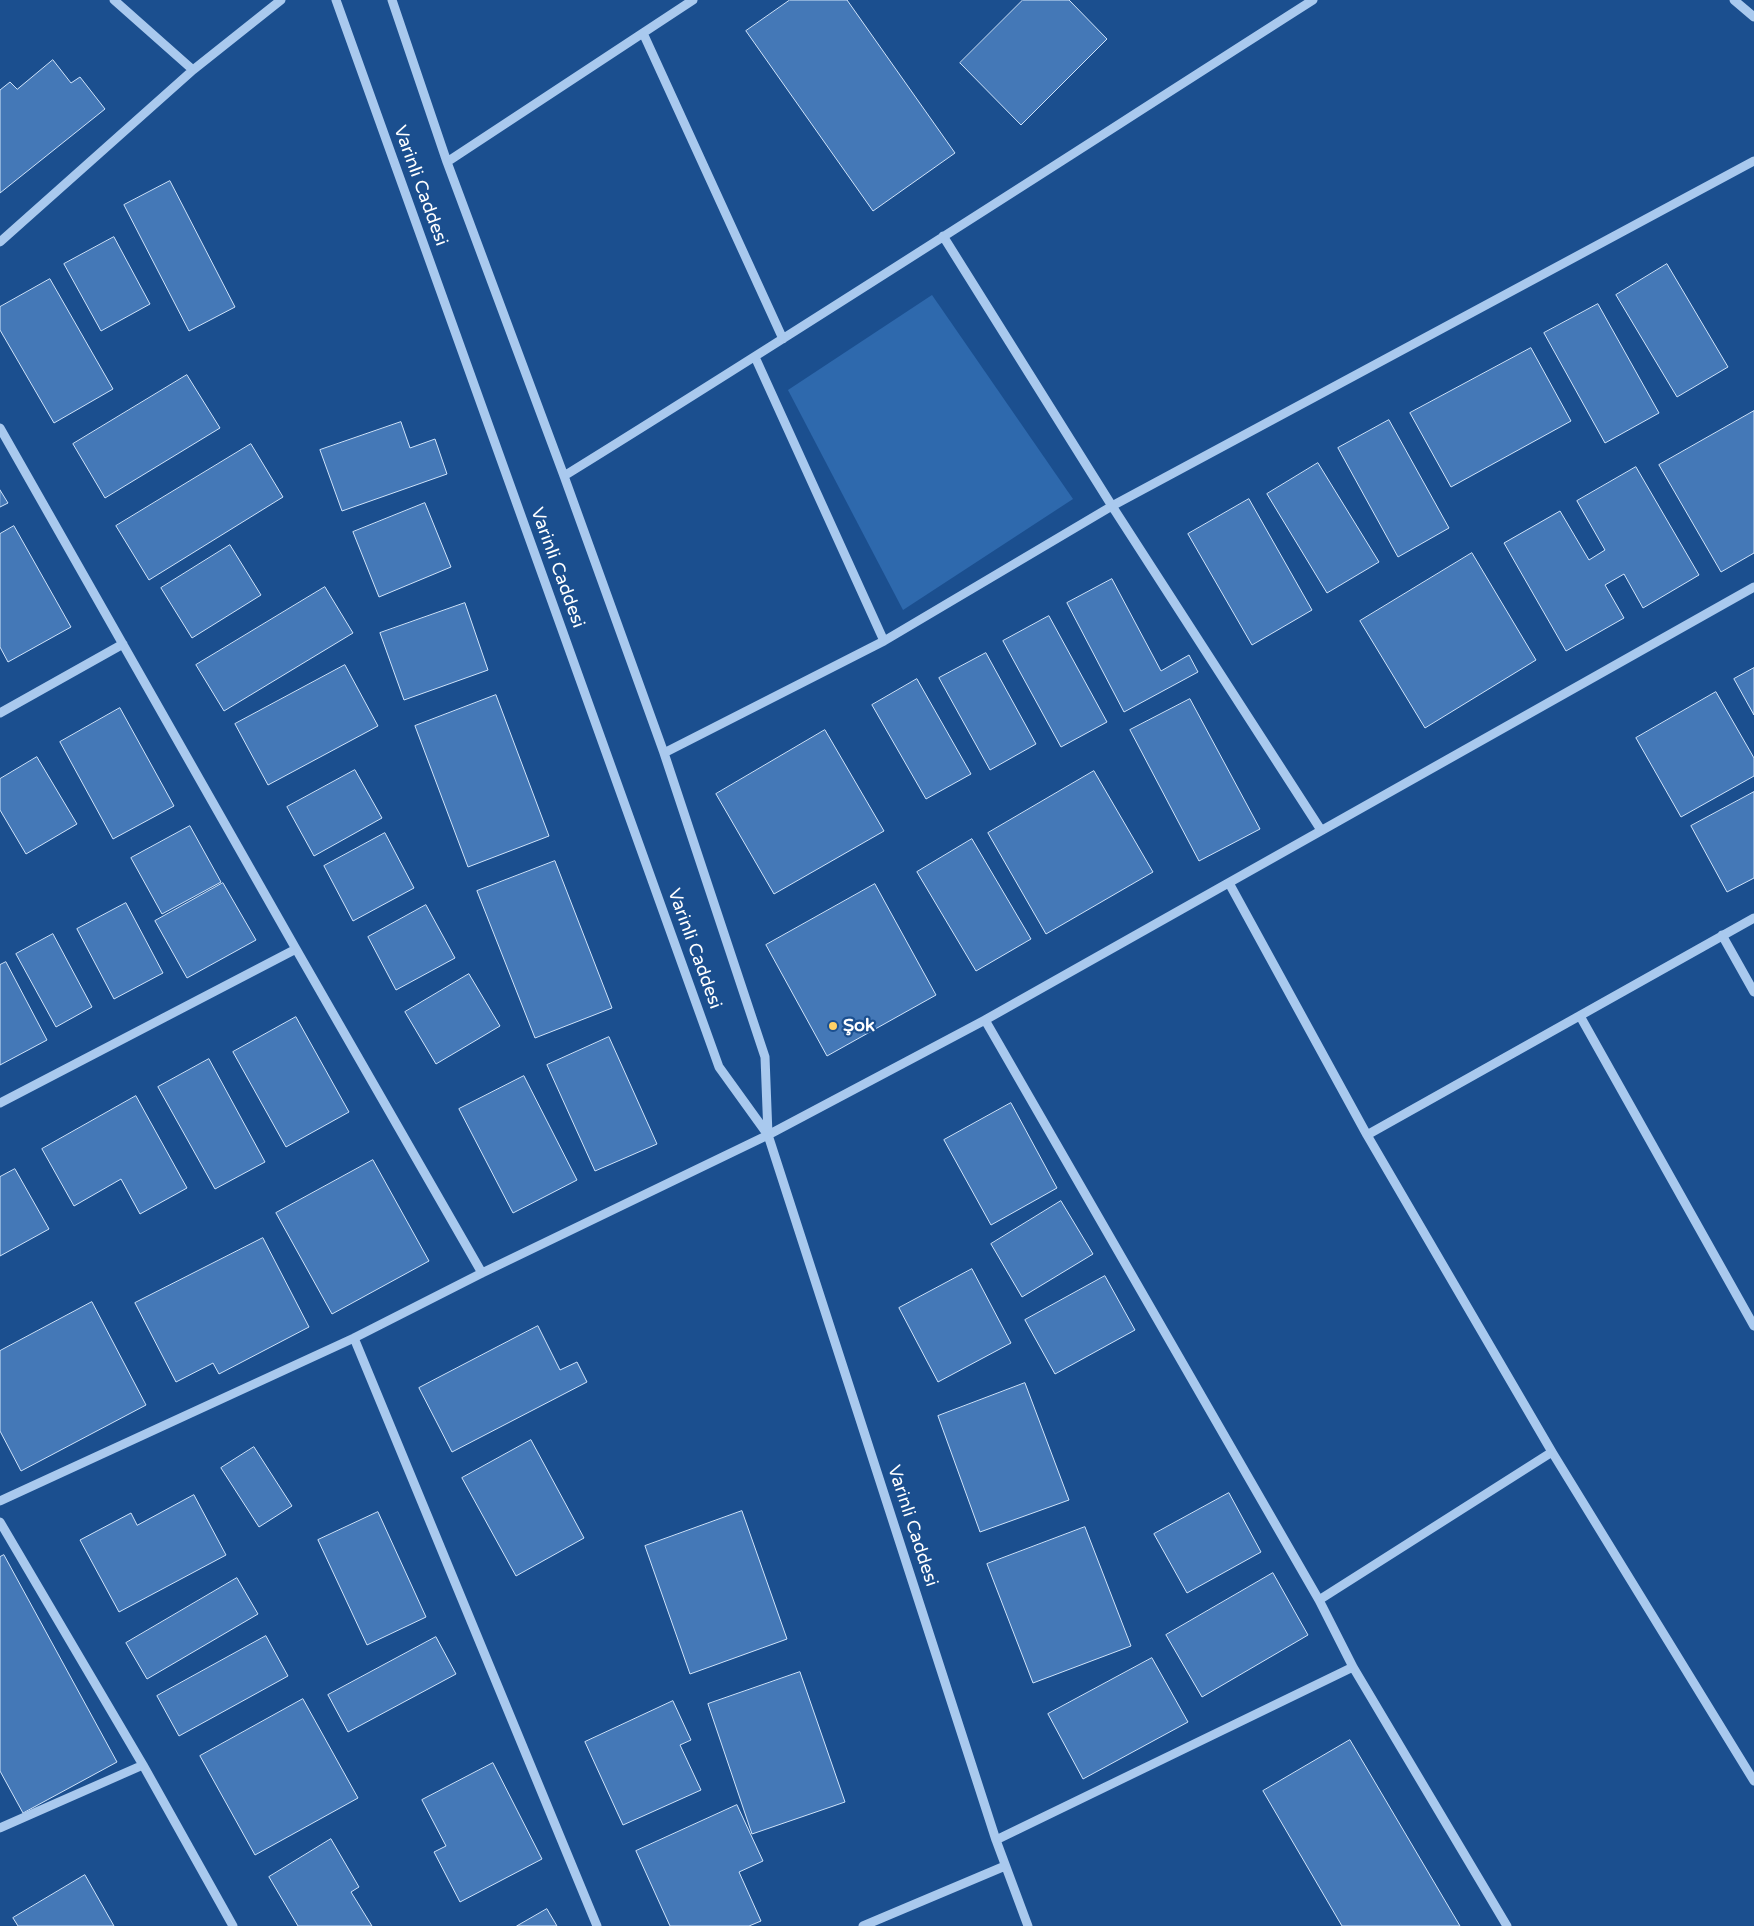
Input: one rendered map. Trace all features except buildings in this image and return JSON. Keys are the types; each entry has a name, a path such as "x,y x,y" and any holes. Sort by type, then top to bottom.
{"street":[{"path":"114,0 193,70"},
{"path":"0,242 193,70 281,0"},
{"name":"Varinli Caddesi","path":"336,0 719,1067 768,1135"},
{"name":"Varinli Caddesi","path":"392,0 447,162 564,476 664,753 765,1057 768,1135 996,1840 1028,1926"},
{"path":"447,162 693,0"},
{"path":"564,476 755,357 1313,0"},
{"path":"1734,0 1754,17"},
{"path":"643,33 783,339"},
{"path":"664,753 884,641 1112,506 1754,161"},
{"path":"943,236 1112,506 1321,830"},
{"path":"755,357 884,641"},
{"path":"0,428 482,1272"},
{"path":"0,1501 354,1338 482,1272 768,1135 985,1020 1754,587"},
{"path":"0,713 123,644"},
{"path":"1229,883 1368,1135 1552,1452 1754,1781"},
{"path":"1368,1135 1754,918"},
{"path":"1722,935 1754,992"},
{"path":"0,1103 296,949"},
{"path":"1580,1016 1754,1326"},
{"path":"985,1020 1319,1600 1353,1667 1507,1926"},
{"path":"354,1338 597,1926"},
{"path":"1319,1600 1552,1452"},
{"path":"0,1522 143,1765 233,1926"},
{"path":"996,1840 1353,1667"},
{"path":"0,1828 143,1765"},
{"path":"863,1926 1005,1866"}],"shaded area":[{"path":"932,295 1073,499 903,610 788,390"}],"place":[{"name":"Şok","path":"833,1026"}]}
